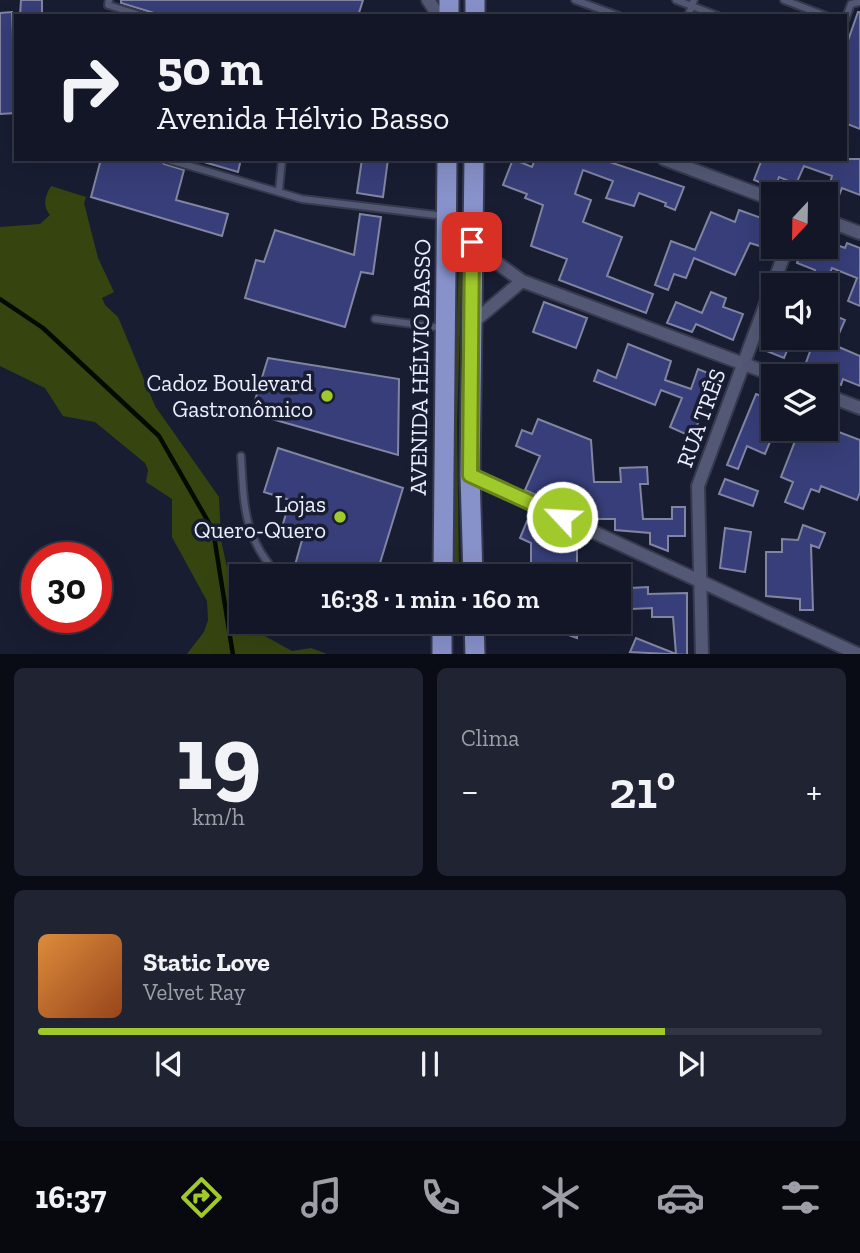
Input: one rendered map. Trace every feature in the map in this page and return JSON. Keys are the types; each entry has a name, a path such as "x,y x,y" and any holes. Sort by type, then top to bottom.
{"main road":[{"name":"AVENIDA HÉLVIO BASSO","path":"443,564 447,161"},
{"path":"473,564 470,475 474,161"},
{"path":"442,634 442,654"},
{"path":"474,634 475,654"}],"street":[{"path":"669,161 761,195"},
{"path":"838,225 860,233"},
{"path":"472,245 522,281 761,371"},
{"name":"RUA TRÊS","path":"702,654 698,486 782,259"},
{"path":"471,324 522,281"},
{"path":"838,400 860,408"},
{"path":"470,475 860,654"}],"lane":[{"path":"109,0 108,5 137,14"},
{"path":"575,0 614,14"},
{"path":"676,0 692,3 714,14"},
{"path":"784,0 821,14"},
{"path":"847,15 851,4 860,2"},
{"path":"173,161 302,199 446,217"},
{"path":"279,191 282,161"},
{"path":"375,319 445,328"},
{"path":"241,456 245,518 262,558 268,564"}],"green space":[{"path":"51,186 86,197 84,203 98,258 114,292 102,298 105,305 118,317 155,406 219,497 221,540 229,577 229,634 261,634 292,651 311,648 327,654 187,654 204,632 208,620 207,601 172,537 172,499 146,482 148,470 145,463 95,422 63,416 45,388 0,366 0,227 40,224 50,215 45,201"},
{"path":"460,236 463,236 457,422 459,564 453,564 453,423"}],"building":[{"path":"21,0 42,0 42,14 20,14"},
{"path":"121,0 363,0 359,14 157,14 121,3"},
{"path":"12,12 14,113 0,114 0,13"},
{"path":"860,12 860,129 847,124 847,43"},
{"path":"860,159 860,195 842,188 838,198 838,182 830,182 832,176 804,166 797,182 779,177 777,182 754,180 761,161"},
{"path":"100,161 162,161 184,170 176,200 228,214 222,236 91,197"},
{"path":"204,161 241,161 238,172"},
{"path":"362,161 388,161 383,197 357,193"},
{"path":"512,161 532,167 534,161 607,161 684,187 675,210 665,206 666,203 639,193 634,206 606,198 613,181 583,170 575,194 591,200 583,222 622,237 607,276 653,294 646,313 559,280 567,259 531,246 543,205 525,198 527,194 503,185"},
{"path":"739,210 761,218 761,246 750,243 735,275 694,258 686,278 674,274 668,290 655,285 671,241 695,250 711,212 735,222"},
{"path":"360,214 381,217 373,274 361,272 345,327 245,298 256,260 264,262 275,230 354,255"},
{"path":"847,243 860,248 860,306 848,301 857,278 832,268 830,273 814,273 815,270 797,263 798,259 838,259 838,245 845,248"},
{"path":"711,292 726,298 723,307 743,314 733,340 696,324 692,332 667,323 676,302 702,313"},
{"path":"544,302 587,318 576,348 533,332"},
{"path":"838,317 845,320 838,336"},
{"path":"628,344 671,361 665,380 691,389 698,369 718,377 692,437 670,427 682,398 661,390 655,405 594,381 598,370 616,378"},
{"path":"838,347 860,356 860,386 843,379 841,385 838,384 838,364 805,364 811,350 838,350"},
{"path":"764,350 787,350 784,358"},
{"name":"Cadoz Boulevard Gastronômico","path":"268,358 399,379 398,455 251,413"},
{"path":"756,394 761,396 761,441 770,441 765,454 747,446 738,469 727,465"},
{"path":"538,419 591,440 594,482 621,482 620,468 647,467 648,484 640,484 643,519 672,519 672,507 685,507 685,536 668,536 668,551 650,544 650,533 615,530 615,519 590,519 525,490 540,456 516,446 522,430 532,434"},
{"path":"838,432 860,440 860,492 857,500 821,486 819,492 811,489 803,509 785,502 793,482 781,477 795,441 838,441"},
{"name":"Lojas Quero-Quero","path":"278,448 403,488 380,564 295,564 302,540 280,534 290,500 264,492"},
{"path":"725,479 758,491 753,506 719,494"},
{"path":"527,521 551,531 552,528 577,540 577,564 531,564 531,543 520,538"},
{"path":"803,525 825,533 819,548 811,545 813,610 800,610 800,599 766,596 766,552 782,552 782,539 798,540"},
{"path":"725,528 751,532 745,572 720,568"},
{"path":"648,587 648,594 687,593 687,654 676,654 673,617 652,617 652,608 632,609 631,588"},
{"path":"636,638 676,654 668,654 630,652"}],"waterway":[{"path":"0,299 43,328 159,436 213,530 233,654"}],"place":[{"name":"Cadoz Boulevard Gastronômico","path":"327,396"},
{"name":"Lojas Quero-Quero","path":"340,517"}],"route":[{"path":"472,242 470,475 562,517"}]}
